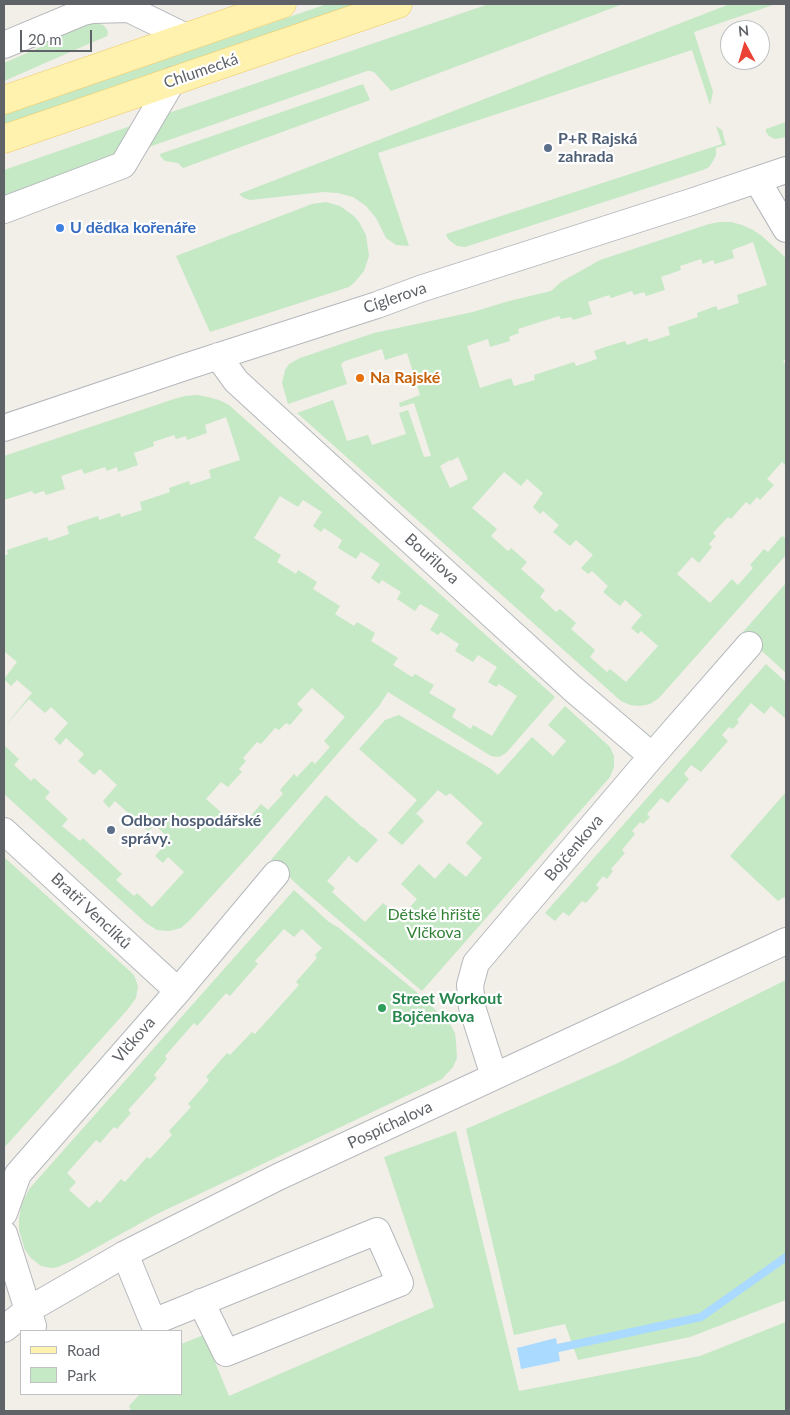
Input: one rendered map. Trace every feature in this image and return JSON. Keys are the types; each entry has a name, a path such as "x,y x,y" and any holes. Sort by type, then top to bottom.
{"main road":[{"path":"4,100 279,4"},
{"name":"Chlumecká","path":"4,139 398,4"}],"street":[{"path":"166,4 186,36"},
{"path":"4,45 82,12 92,10 129,9 186,36"},
{"path":"4,210 123,165 173,80"},
{"name":"Cíglerova","path":"4,428 377,305 420,289 786,170"},
{"path":"757,180 786,229"},
{"name":"Bouřilova","path":"218,356 236,381 301,441 572,688 652,756"},
{"name":"Bojčenkova","path":"494,1076 472,1007 470,984 476,963 652,756 750,645"},
{"name":"Bratří Venclíků","path":"4,831 178,991"},
{"name":"Vlčkova","path":"4,1213 18,1174 178,991 276,874"},
{"name":"Pospíchalova","path":"4,1329 31,1319 126,1254 278,1177 786,941"},
{"path":"126,1254 152,1322 200,1302 377,1231 400,1283 226,1353 200,1302"},
{"path":"4,1234 31,1319"}],"green space":[{"path":"327,4 369,4 4,128 4,115"},
{"path":"489,4 623,4 391,91 375,73 367,71 143,149 160,116"},
{"path":"730,4 776,4 729,20 720,20 720,23 694,32 713,92 710,105 692,50 378,153 409,246 396,245 386,238 376,218 366,206 353,197 323,192 250,200 239,194"},
{"path":"91,21 103,25 108,32 107,36 4,81 4,63 43,46 41,43"},
{"path":"363,84 370,100 183,168 178,163 165,161 161,157 160,154"},
{"path":"142,122 120,154 4,200 4,170"},
{"path":"786,122 786,137 775,139 766,132 766,129"},
{"path":"716,126 722,130 726,145 716,148 716,155 713,161 709,167 703,170 465,247 457,246 447,237 446,234 722,144"},
{"path":"326,202 340,206 354,216 366,235 369,256 364,271 354,283 349,287 210,332 176,256 312,204"},
{"path":"731,222 742,225 762,236 786,258 786,358 783,362 786,364 786,466 782,462 767,479 774,485 760,500 757,497 750,505 746,502 731,519 728,517 713,533 716,536 709,544 712,547 699,563 692,557 677,574 710,603 732,579 738,585 753,568 750,565 764,549 768,552 782,536 786,537 786,555 659,698 650,704 630,705 621,701 297,413 333,400 347,441 368,435 372,445 406,434 399,413 408,410 424,457 431,456 414,403 400,407 399,403 420,395 407,353 385,360 382,349 345,361 341,364 347,384 288,404 282,383 285,370 289,364 300,358 374,333 473,312 551,291 561,282 600,260 709,224","holes":["753,242 767,285 737,295 739,303 718,310 716,306 697,313 698,317 668,327 670,335 649,342 647,338 627,345 625,341 594,351 597,359 576,366 574,362 534,375 535,380 514,386 511,378 480,388 467,346 488,339 490,347 510,341 509,337 519,333 518,329 559,316 561,319 571,317 573,320 592,314 588,302 609,295 611,298 632,291 634,295 644,292 646,296 665,290 661,277 681,270 680,266 701,259 703,264 713,260 715,264 734,258 732,250","458,457 468,479 450,488 440,466","504,472 521,486 527,479 543,493 533,507 540,514 543,511 559,525 553,532 570,546 576,540 593,555 581,568 588,574 592,571 608,586 603,592 620,606 625,600 642,615 631,628 638,634 641,631 658,646 626,682 610,669 607,672 590,657 595,650 571,629 576,623 560,609 556,612 540,597 545,590 521,569 527,562 511,548 508,551 491,536 497,529 472,508"]},
{"path":"197,395 208,397 229,405 555,697 506,753 499,757 491,756 388,692 379,706 253,851 190,920 181,928 169,931 157,930 146,923 4,794 4,745 19,759 14,765 31,781 34,778 50,792 45,798 68,819 62,826 80,841 83,838 122,874 116,880 134,896 137,893 152,907 184,872 168,857 163,863 155,856 170,839 155,825 148,831 115,801 109,808 103,801 117,785 100,769 94,775 78,761 84,754 66,738 60,745 54,739 68,723 51,707 45,713 29,699 4,727 32,693 17,680 11,686 4,679 17,662 4,651 4,556 8,554 7,550 47,537 49,541 69,534 67,526 98,516 99,520 120,513 121,517 142,510 140,502 170,492 169,488 189,481 190,485 211,478 209,470 240,460 226,417 205,425 207,433 187,440 186,436 176,439 174,435 153,442 154,446 134,453 138,465 118,472 117,467 107,471 105,467 84,474 82,469 61,476 65,489 46,495 44,491 34,494 32,491 4,500 4,456 185,396","holes":["280,496 298,507 303,500 322,512 313,526 321,532 324,528 342,540 338,548 356,559 361,552 380,564 371,578 379,584 382,580 401,592 397,599 415,611 420,604 439,615 430,630 438,635 441,632 459,644 455,651 473,662 478,655 497,667 488,682 496,687 499,684 517,696 492,736 473,725 471,729 452,717 456,709 429,693 434,685 415,674 412,677 393,665 398,658 371,641 375,633 357,622 354,626 335,614 340,606 313,589 317,582 298,570 296,574 277,562 281,555 254,538","312,688 345,717 324,741 330,747 315,764 312,761 297,777 294,774 280,790 283,794 268,810 261,804 240,829 206,799 221,782 228,787 242,772 239,769 246,761 243,758 257,742 261,744 275,728 279,730 286,723 290,725 303,710 297,704"]},
{"path":"786,583 786,673 742,633"},
{"path":"766,664 786,682 786,719 771,706 764,714 751,703 737,720 739,722 733,729 729,727 722,735 728,741 701,772 691,765 684,774 689,779 668,803 661,798 647,814 650,817 643,824 640,822 632,831 635,834 622,850 625,853 611,869 613,871 607,879 603,876 596,885 599,888 586,903 582,901 569,916 563,912 555,921 545,913"},
{"name":"Dětské hřiště Vlčkova","path":"565,706 610,747 614,756 614,767 610,777 422,991 271,860 326,795 378,840 357,863 350,858 350,855 327,881 335,888 332,892 365,922 383,903 401,918 417,899 401,884 419,864 435,879 449,863 466,877 482,858 466,843 483,823 450,793 446,796 438,790 415,815 417,814 424,821 402,845 388,833 417,800 359,749 385,720 399,715 491,769 498,775 532,737 553,756 566,741 548,725"},
{"path":"786,792 786,896 778,901 730,856"},
{"path":"4,857 134,975 138,986 136,998 128,1009 4,1148"},
{"path":"294,890 329,922 339,928 419,994 450,1024 455,1033 457,1058 453,1067 442,1079 157,1214 58,1267 41,1266 25,1250 19,1230 19,1219 21,1206 30,1188","holes":["284,929 294,937 302,929 322,948 315,955 317,958 296,982 299,985 255,1034 252,1032 230,1055 227,1053 206,1077 209,1080 188,1104 191,1107 169,1131 172,1135 150,1159 147,1157 125,1182 121,1179 100,1203 97,1200 89,1208 69,1190 76,1182 67,1173 96,1140 100,1143 114,1127 117,1129 131,1113 128,1110 157,1078 154,1075 167,1059 165,1056 194,1023 197,1026 226,993 230,996 258,964 255,961"]},
{"path":"786,980 786,1300 690,1337 578,1360 565,1324 514,1335 466,1129 618,1063"},
{"path":"456,1131 519,1391 700,1356 786,1322 786,1411 131,1411 129,1406 139,1395 182,1395 182,1344 204,1335 229,1396 434,1307 384,1157"}],"water":[{"path":"556,1338 560,1361 521,1369 517,1348"}],"waterway":[{"path":"558,1348 701,1317 786,1257"}],"place":[{"name":"P+R Rajská zahrada","path":"548,148"},
{"name":"U dědka kořenáře","path":"60,228"},
{"name":"Na Rajské","path":"360,378"},
{"name":"Odbor hospodářské správy.","path":"111,830"},
{"name":"Street Workout Bojčenkova","path":"382,1008"}]}
